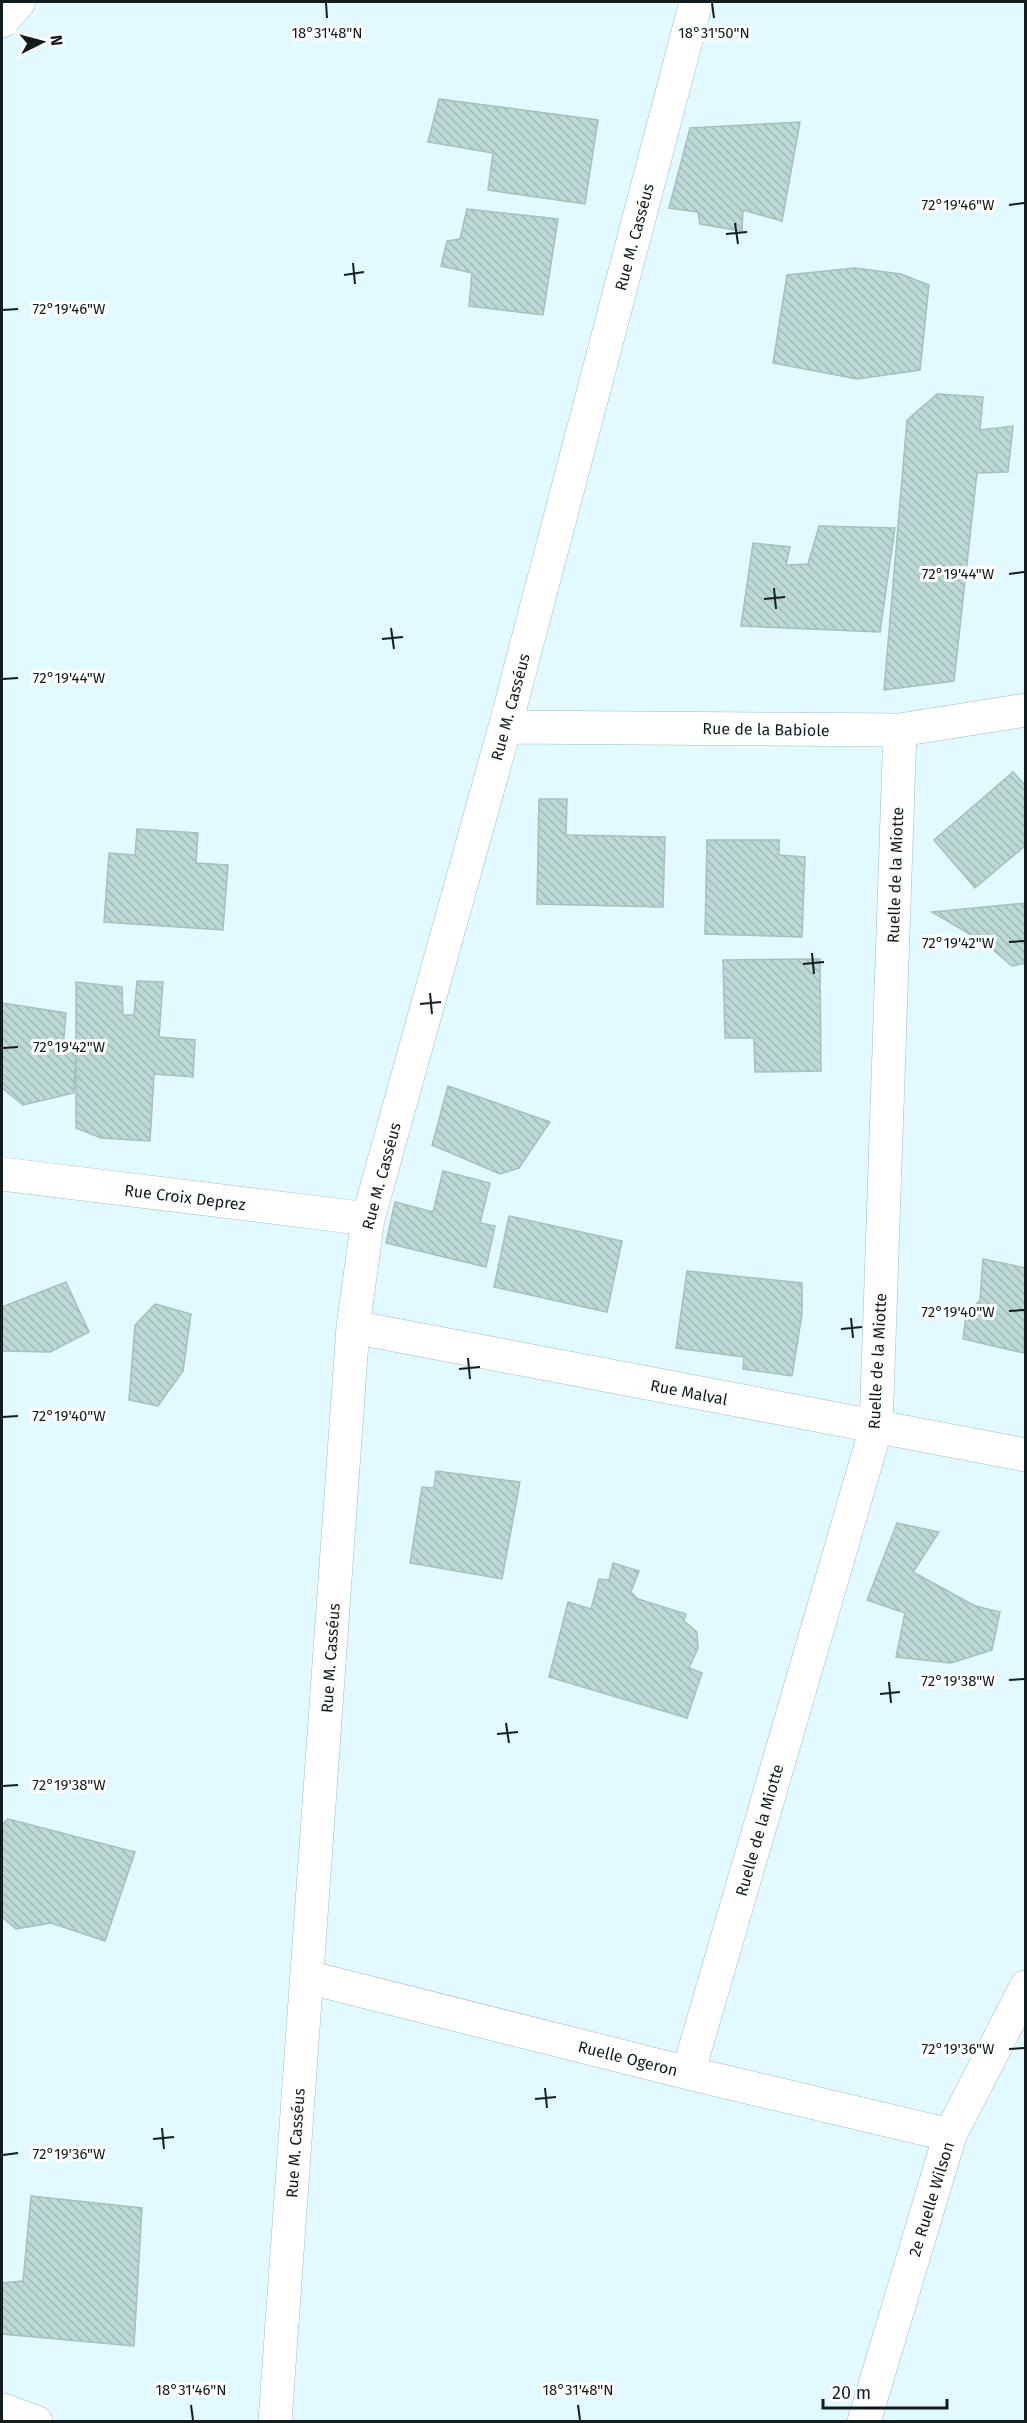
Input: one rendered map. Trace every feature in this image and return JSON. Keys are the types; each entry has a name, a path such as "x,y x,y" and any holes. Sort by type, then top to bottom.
{"street":[{"path":"2,21 19,2"},
{"name":"Rue M. Casséus","path":"275,2421 353,1327 368,1219 505,727 696,2"},
{"name":"Rue de la Babiole","path":"505,727 900,730 1026,710"},
{"name":"Ruelle de la Miotte","path":"688,2073 876,1428 900,730"},
{"name":"Rue Croix Deprez","path":"2,1174 368,1219"},
{"name":"Rue Malval","path":"353,1327 1026,1455"},
{"name":"Ruelle Ogeron","path":"307,1977 688,2073 950,2135"},
{"name":"2e Ruelle Wilson","path":"864,2421 950,2135 1026,1987"},
{"path":"3,2410 36,2421"}],"building":[{"path":"439,99 598,120 585,204 488,190 493,153 428,142"},
{"path":"800,122 782,221 743,210 742,231 700,224 698,212 669,208 690,128"},
{"path":"467,209 558,219 543,315 469,306 472,273 441,266 447,241 460,239"},
{"path":"855,268 901,274 929,285 920,370 857,379 773,363 787,275"},
{"path":"937,394 983,397 980,430 1013,426 1008,472 977,473 954,681 884,690 907,420"},
{"path":"819,526 895,528 880,632 741,626 753,543 790,547 786,565 808,564"},
{"path":"1013,772 1026,786 1026,845 975,888 934,840"},
{"path":"539,799 567,799 566,835 665,837 663,907 537,904"},
{"path":"137,829 198,833 196,863 228,865 223,930 104,922 109,853 135,855"},
{"path":"707,840 779,840 779,855 805,857 802,937 705,934"},
{"path":"1026,903 1026,963 1012,966 985,943 932,912"},
{"path":"820,959 821,1071 755,1072 754,1038 725,1038 723,960"},
{"path":"137,981 163,982 159,1037 195,1040 193,1077 154,1074 150,1141 101,1138 76,1128 76,982 122,987 123,1015 134,1015"},
{"path":"2,1003 66,1013 63,1050 76,1051 74,1093 23,1105 2,1088"},
{"path":"448,1086 550,1122 519,1168 500,1174 432,1145"},
{"path":"443,1171 490,1183 480,1223 495,1226 486,1267 386,1243 395,1202 433,1212"},
{"path":"509,1216 622,1241 607,1312 494,1287"},
{"path":"983,1259 1026,1268 1024,1353 963,1339 966,1316 980,1300"},
{"path":"687,1271 802,1283 802,1314 792,1376 743,1369 744,1357 676,1348"},
{"path":"66,1282 89,1332 50,1352 2,1351 2,1307"},
{"path":"155,1304 191,1314 183,1371 158,1406 129,1400 135,1325"},
{"path":"436,1471 520,1482 502,1579 410,1563 422,1487 434,1488"},
{"path":"897,1523 939,1532 913,1572 975,1606 1000,1612 992,1650 951,1663 896,1657 905,1613 867,1600"},
{"path":"613,1563 639,1571 631,1592 638,1599 686,1614 684,1621 697,1632 698,1648 689,1668 702,1673 687,1718 549,1677 568,1602 591,1609 599,1579 609,1580"},
{"path":"8,1819 135,1852 105,1941 51,1923 16,1929 2,1917 2,1824"},
{"path":"31,2196 142,2208 134,2346 2,2334 2,2283 23,2281"}]}
